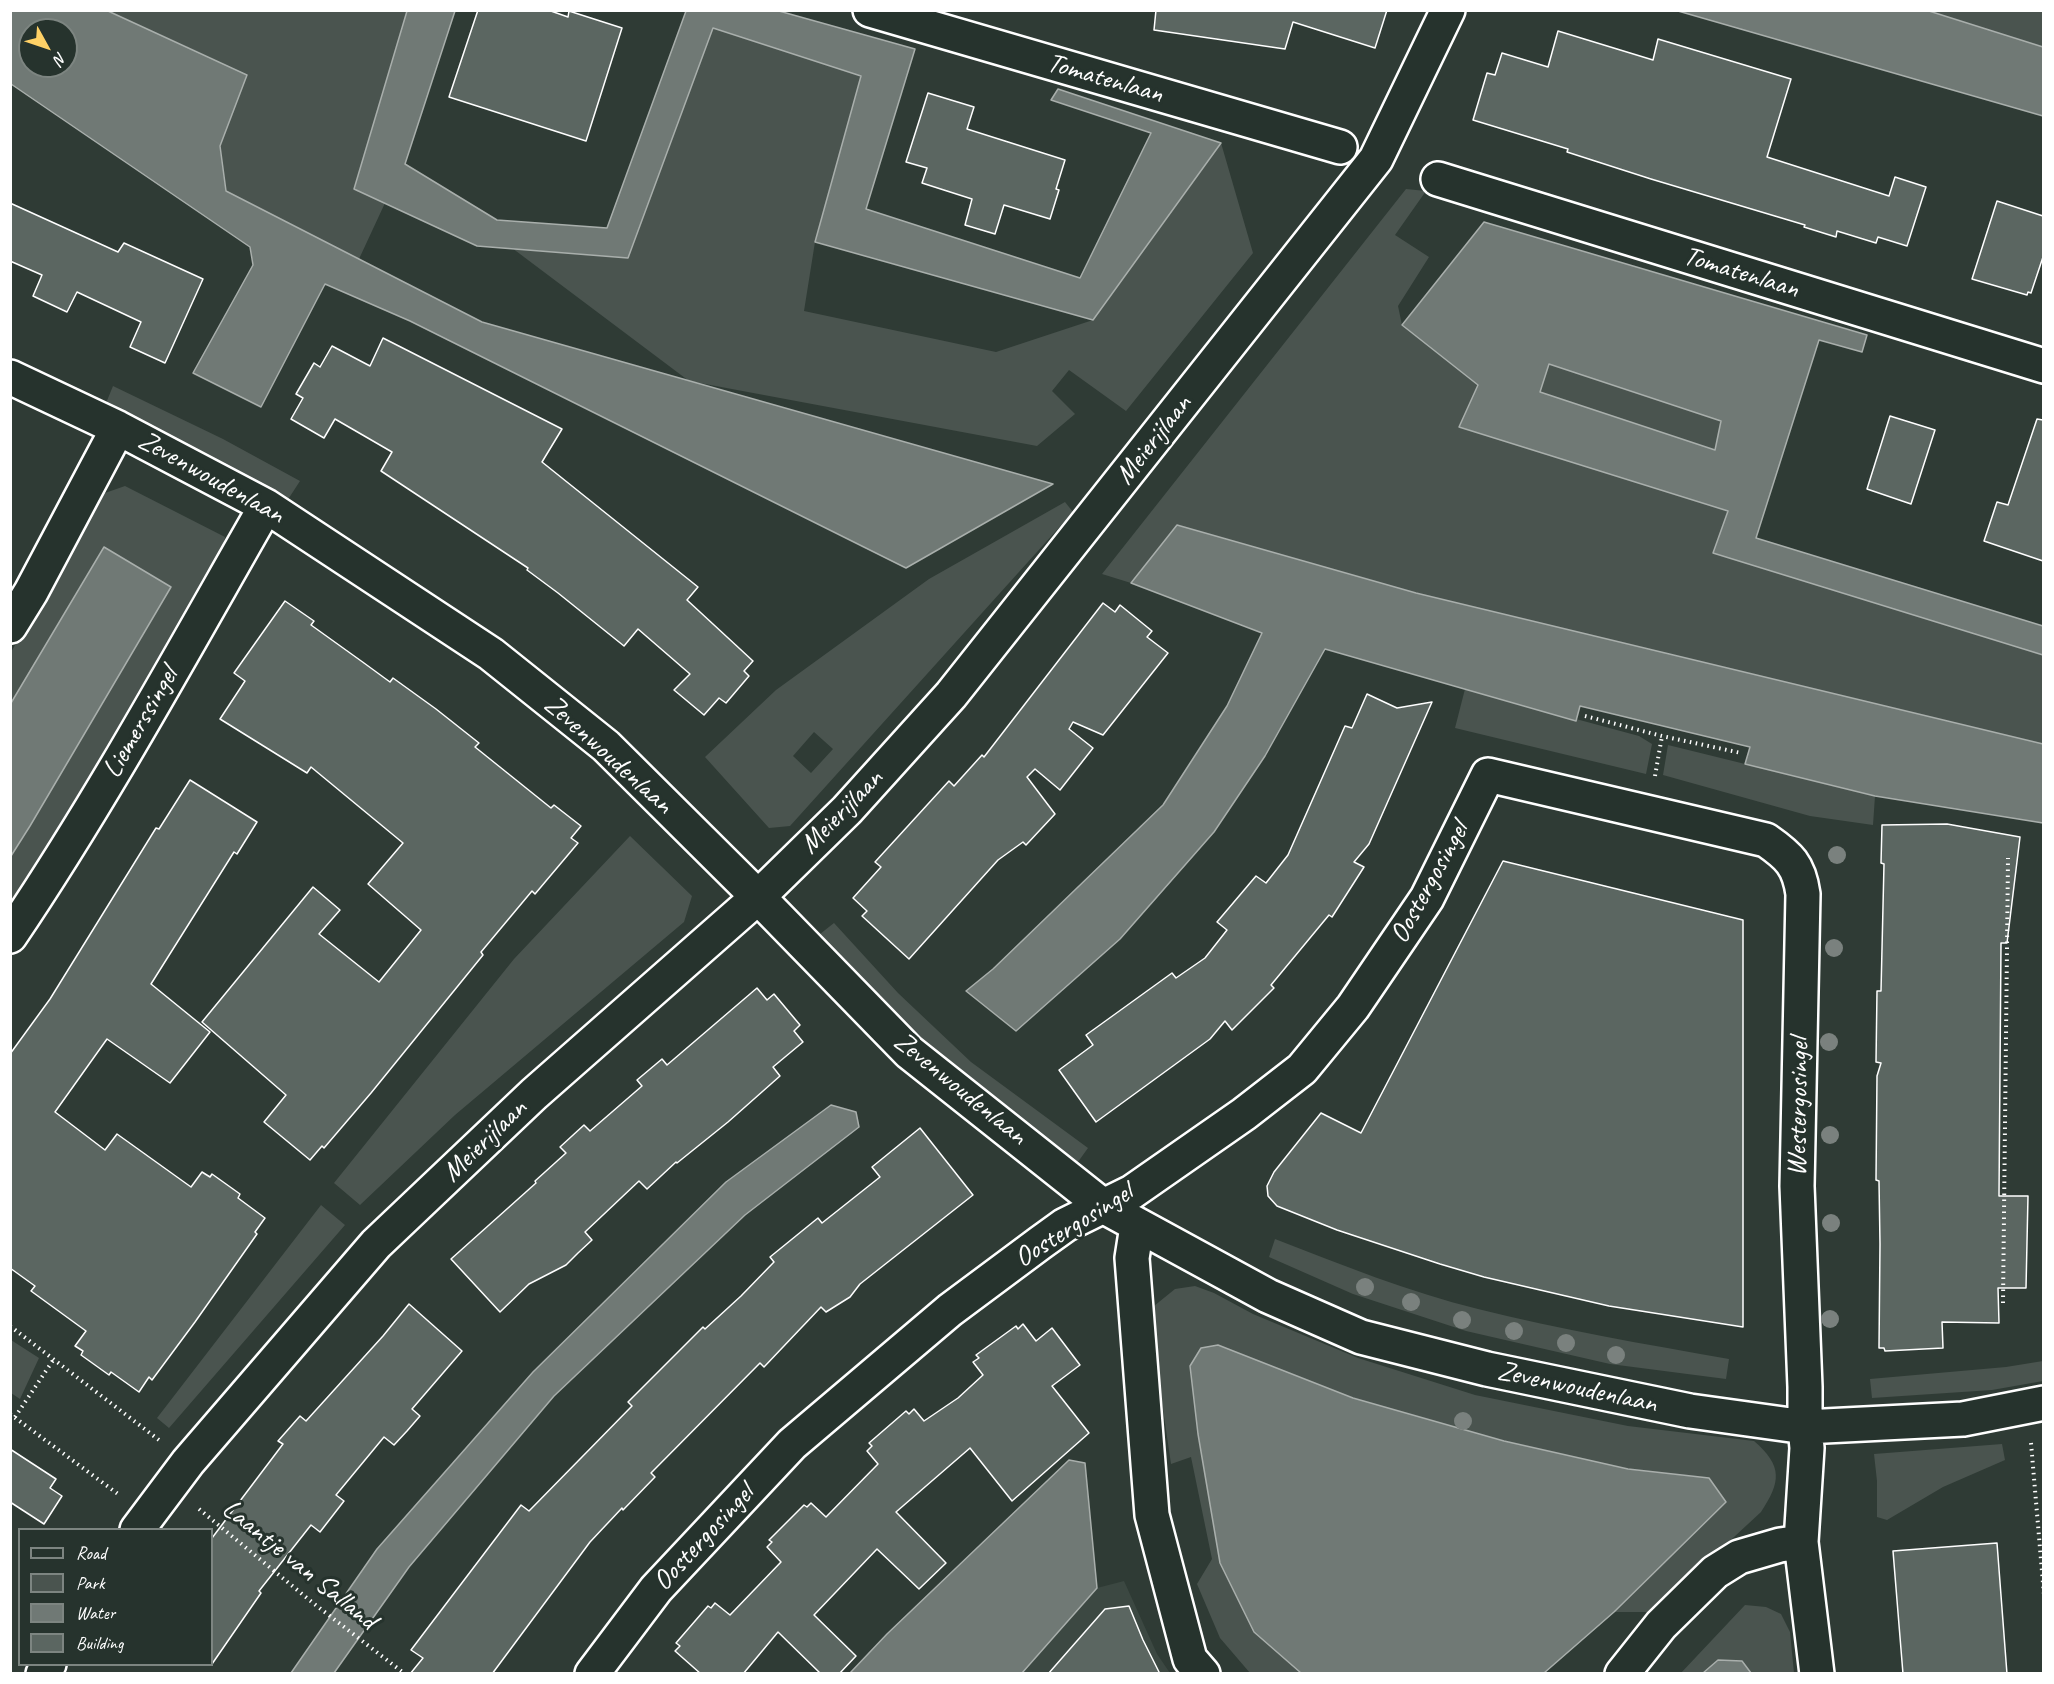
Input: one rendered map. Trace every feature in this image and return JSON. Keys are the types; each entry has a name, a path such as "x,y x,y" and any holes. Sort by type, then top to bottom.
{"street":[{"name":"Tomatenlaan","path":"870,10 1340,147"},
{"name":"Meierijlaan","path":"141,1523 179,1474 376,1244 534,1094 758,897 847,810 951,695 1376,159 1448,10"},
{"name":"Tomatenlaan","path":"1438,179 2043,366"},
{"name":"Zevenwoudenlaan","path":"10,377 118,428 266,506 491,654 606,746 909,1052 1103,1206 1268,1296 1361,1337 1487,1369 1690,1411 1804,1427 1963,1419 2036,1405"},
{"path":"10,626 31,592 118,428"},
{"name":"Liemerssingel","path":"10,936 60,861 266,506"},
{"name":"Oostergosingel","path":"592,1674 656,1589 792,1444 950,1310 1065,1225 1132,1192 1244,1114 1302,1069 1353,1008 1427,897 1488,775"},
{"name":"Westergosingel","path":"1488,775 1766,840 1788,855 1801,876 1803,894 1797,1186 1805,1387 1804,1427 1807,1448 1801,1542 1817,1674"},
{"path":"1137,1226 1132,1258 1152,1515 1190,1659 1203,1674"},
{"path":"1623,1674 1661,1625 1715,1572 1739,1557 1780,1545 1801,1542"}],"path":[{"path":"1585,716 1741,753"},
{"path":"1655,780 1662,736"},
{"path":"2003,1303 2008,858"},
{"name":"Laantje van Salland","path":"10,1326 54,1359 179,1474 313,1603 405,1674"},
{"path":"54,1359 13,1416 92,1473 141,1523"},
{"path":"2036,1405 2043,1595"}],"shaded area":[{"path":"1124,1581 1157,1654 1170,1673 1022,1674 1097,1588"}],"green space":[{"path":"108,11 407,11 354,189 385,203 359,259 226,191 220,146 247,74"},
{"path":"1929,11 2043,11 2043,47"},
{"path":"713,28 861,76 815,242 804,311 996,352 1093,320 1221,143 1253,253 1126,411 1069,370 1052,391 1075,414 1037,446 689,381 512,248 628,258"},
{"path":"1406,189 1426,191 1395,235 1429,257 1398,306 1402,325 1478,385 1460,427 1728,511 1714,553 2043,655 2043,744 1416,593 1177,525 1131,583 1102,574"},
{"path":"1549,364 1721,421 1715,450 1539,392"},
{"path":"113,386 223,439 300,481 287,501 104,408"},
{"path":"125,486 225,537 221,559 11,912 11,856 30,826 104,548 11,703 11,652 105,493"},
{"path":"1065,502 1073,512 790,826 769,828 705,757 776,690 929,579","holes":["814,732 833,749 811,773 793,756"]},
{"path":"1465,689 1639,736 1652,744 1646,774 1455,728"},
{"path":"1668,745 1875,796 1873,825 1810,816 1663,775"},
{"path":"630,836 692,896 684,922 455,1115 360,1205 334,1183 514,959"},
{"path":"834,923 898,993 971,1062 1088,1148 1075,1166 964,1080 883,1008 820,934"},
{"path":"321,1205 345,1225 169,1428 157,1418"},
{"path":"1275,1239 1401,1286 1478,1309 1572,1330 1729,1359 1726,1379 1610,1364 1466,1331 1353,1294 1269,1257"},
{"path":"1195,1286 1214,1293 1253,1314 1358,1358 1475,1395 1628,1426 1754,1441 1770,1458 1774,1467 1776,1475 1772,1492 1761,1512 1653,1612 1614,1612 1726,1502 1709,1478 1628,1469 1504,1441 1353,1398 1218,1345 1254,1632 1301,1673 1250,1673 1220,1638 1197,1584 1212,1559 1191,1457 1171,1464 1157,1368 1148,1336 1154,1306 1175,1289"},
{"path":"11,1340 39,1358 20,1399 11,1393"},
{"path":"2043,1361 2043,1381 1992,1390 1872,1398 1870,1379 2006,1367"},
{"path":"2002,1444 2005,1460 1943,1487 1887,1520 1877,1517 1874,1454"},
{"path":"1745,1605 1766,1607 1781,1614 1790,1632 1794,1673 1751,1673 1742,1661 1718,1660 1703,1673 1680,1674"}],"water":[{"path":"10,11 108,11 247,75 220,146 226,191 482,322 1053,484 906,568 410,321 325,284 261,407 193,373 253,265 250,247 11,84"},
{"path":"407,11 455,11 405,164 497,220 607,228 686,11 779,11 915,49 866,209 1080,278 1151,133 1051,100 1058,89 1221,143 1093,320 815,242 861,76 713,28 628,258 477,246 354,189"},
{"path":"1678,11 1929,11 2043,47 2043,116"},
{"path":"1484,222 1867,335 1862,352 1819,340 1756,538 2043,626 2043,655 1713,553 1728,511 1459,427 1478,385 1402,325","holes":["1549,364 1721,421 1715,450 1540,392"]},
{"path":"1177,525 1416,593 2043,744 2043,823 1875,796 1745,764 1750,747 1580,706 1576,721 1325,649 1265,756 1214,832 1120,939 1016,1031 966,991 993,969 1163,805 1227,706 1262,633 1131,583"},
{"path":"104,547 171,587 11,856 11,703"},
{"path":"831,1105 856,1112 859,1127 745,1215 554,1396 409,1567 334,1673 291,1673 377,1549 533,1372 726,1182"},
{"path":"1218,1345 1353,1398 1504,1441 1628,1469 1709,1478 1726,1502 1614,1612 1544,1673 1301,1673 1254,1632 1220,1563 1198,1434 1190,1366 1201,1348"},
{"path":"1069,1460 1085,1463 1097,1588 1022,1673 850,1673 887,1634"},
{"path":"1718,1660 1742,1661 1751,1673 1703,1673"}],"building":[{"path":"478,10 548,10 568,17 569,11 622,28 586,141 449,97"},
{"path":"1156,10 1387,10 1375,48 1293,22 1285,49 1154,30"},
{"path":"1558,31 1653,60 1658,39 1791,79 1767,157 1889,196 1895,177 1926,187 1907,246 1878,237 1876,243 1837,231 1836,237 1804,227 1805,225 1651,179 1567,152 1568,149 1473,120 1487,73 1495,75 1502,53 1548,67"},
{"path":"928,93 974,107 967,129 1065,160 1050,219 1004,205 995,234 965,225 972,199 922,183 927,168 906,162"},
{"path":"1997,201 2043,216 2043,257 2031,293 2028,292 2027,295 1972,279"},
{"path":"10,203 118,252 124,243 203,279 165,363 130,347 141,322 77,292 67,312 33,296 42,275 10,261"},
{"path":"383,338 562,429 542,462 698,587 687,600 753,661 744,671 749,676 726,703 719,698 704,715 674,690 690,674 638,629 624,646 527,570 528,568 381,471 392,452 335,419 324,438 291,419 303,398 296,394 314,363 320,367 332,346 370,366"},
{"path":"1890,416 1935,430 1911,504 1867,489"},
{"path":"2037,419 2043,420 2043,561 1984,541 1997,502 2008,505"},
{"path":"285,601 314,621 311,625 390,682 393,678 436,709 479,743 475,747 551,808 554,805 581,826 571,838 578,843 535,894 532,891 481,952 483,955 371,1093 324,1148 322,1146 310,1160 264,1122 286,1095 202,1022 313,887 340,910 319,934 379,982 421,930 368,884 403,843 311,767 307,773 220,719 245,681 234,673"},
{"path":"1103,603 1115,612 1120,605 1152,631 1147,637 1168,653 1103,735 1073,722 1069,729 1093,748 1060,790 1035,769 1027,777 1055,814 1026,845 1023,842 998,860 909,959 862,916 867,911 853,898 881,867 875,862 949,781 954,786 982,755 984,757"},
{"path":"1367,694 1397,708 1432,702 1369,844 1354,862 1364,867 1332,917 1329,915 1271,985 1274,988 1232,1030 1225,1021 1210,1039 1096,1122 1059,1070 1093,1045 1086,1035 1172,973 1176,978 1205,958 1227,930 1217,922 1256,876 1266,883 1288,855 1345,726 1352,728"},
{"path":"190,780 257,822 237,854 234,852 151,984 210,1032 170,1083 107,1039 55,1112 105,1150 117,1134 191,1187 202,1172 210,1177 212,1174 240,1194 238,1198 265,1218 255,1232 257,1234 195,1322 152,1380 149,1377 139,1392 111,1372 109,1375 81,1355 83,1351 75,1346 86,1331 31,1291 35,1286 10,1268 10,1054 50,999 156,828 159,829"},
{"path":"1947,824 2020,837 2007,943 2001,943 1999,1196 2028,1196 2026,1288 1998,1288 1999,1323 1942,1322 1943,1348 1885,1351 1884,1348 1879,1348 1879,1181 1876,1180 1877,1076 1881,1063 1876,1062 1877,991 1881,991 1884,864 1881,863 1882,825"},
{"path":"1503,861 1743,920 1743,1327 1609,1306 1484,1277 1337,1230 1277,1206 1268,1196 1267,1186 1274,1172 1321,1113 1361,1133"},
{"path":"757,988 767,1000 774,994 800,1025 794,1031 803,1042 773,1067 780,1076 647,1189 639,1181 585,1232 592,1240 566,1265 529,1284 500,1312 451,1259 566,1153 560,1147 584,1125 590,1131 642,1086 637,1080 662,1059 667,1065"},
{"path":"920,1128 973,1195 860,1284 850,1297 826,1312 821,1307 764,1367 760,1363 651,1473 655,1477 590,1542 492,1674 410,1674 423,1658 411,1650 521,1505 529,1511 632,1406 628,1402 703,1327 705,1329 774,1262 770,1257 818,1218 822,1223 880,1177 872,1167"},
{"path":"409,1304 462,1351 412,1409 420,1416 407,1431 394,1445 384,1437 336,1495 344,1501 320,1532 311,1525 259,1591 261,1593 213,1663 213,1537 283,1444 278,1441 300,1416 306,1421"},
{"path":"1023,1324 1036,1341 1052,1328 1080,1365 1052,1386 1089,1433 1012,1501 970,1448 896,1512 946,1563 919,1589 877,1549 814,1615 856,1656 839,1674 821,1674 778,1632 743,1674 701,1674 675,1651 680,1646 676,1643 708,1606 711,1608 715,1603 730,1615 781,1562 767,1547 772,1542 769,1540 804,1505 807,1507 811,1503 826,1517 878,1464 867,1451 872,1446 869,1443 906,1411 909,1414 914,1409 924,1421 958,1398 983,1375 973,1362 979,1358 976,1355 1016,1326 1018,1329"},
{"path":"10,1449 56,1479 50,1488 62,1496 44,1524 10,1502"},
{"path":"1997,1543 2007,1674 1903,1674 1893,1551"},
{"path":"1129,1606 1160,1674 1048,1674 1105,1609"}]}
